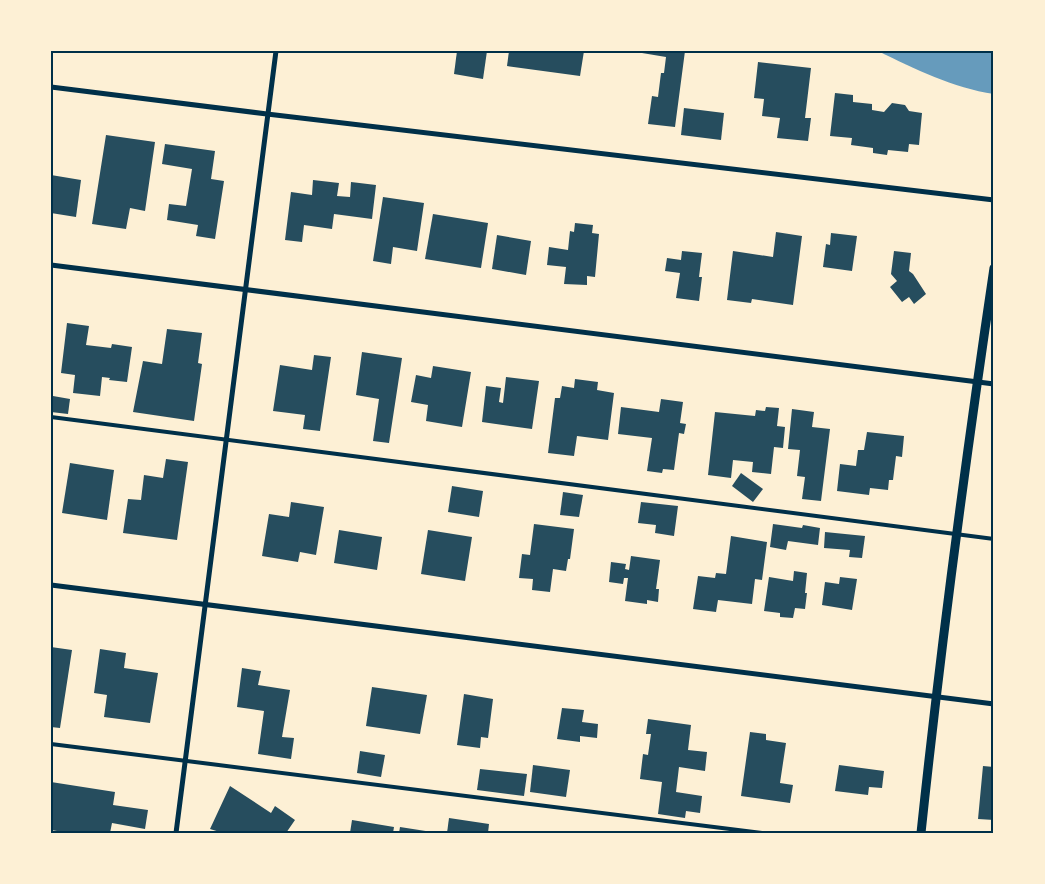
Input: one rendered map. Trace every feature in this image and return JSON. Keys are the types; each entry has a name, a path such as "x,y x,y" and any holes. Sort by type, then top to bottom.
{"street":[{"path":"176,833 276,51"},
{"path":"51,87 994,200"},
{"path":"51,265 994,384"},
{"path":"920,833 976,382 994,268"},
{"path":"51,585 205,606 994,704"}],"lane":[{"path":"51,417 994,539"},
{"path":"51,744 762,833"}],"water":[{"path":"878,51 994,51 994,94 949,83"}],"building":[{"path":"457,51 487,51 483,79 454,74"},
{"path":"509,51 584,51 580,76 507,66"},
{"path":"630,51 685,51 675,127 648,124 652,96 658,97 661,73 664,73 666,57"},
{"path":"758,62 811,68 805,118 811,118 808,141 777,138 780,118 762,116 764,99 754,98"},
{"path":"835,93 853,95 853,102 872,104 872,110 884,112 892,103 905,105 909,111 922,113 919,145 909,144 908,152 888,150 887,155 873,153 873,148 851,145 852,138 830,136"},
{"path":"684,108 724,113 721,140 681,135"},
{"path":"106,135 155,142 145,211 130,208 126,229 92,224"},
{"path":"165,144 215,151 211,179 224,181 215,239 196,236 198,225 167,220 169,204 186,206 192,169 162,164"},
{"path":"51,175 81,180 76,217 51,213"},
{"path":"313,180 339,183 337,196 350,197 351,182 376,185 372,219 334,214 332,229 304,225 302,242 285,240 291,192 312,195"},
{"path":"383,197 424,203 417,251 393,247 391,264 373,261"},
{"path":"433,214 488,223 481,268 425,259"},
{"path":"575,223 593,225 592,233 599,234 595,277 587,276 587,285 564,284 566,267 547,265 549,247 568,250 570,231 574,232"},
{"path":"776,232 802,236 793,305 752,299 751,303 727,300 733,251 773,257"},
{"path":"831,233 857,236 852,271 823,267 826,244 830,245"},
{"path":"497,235 531,241 526,275 492,269"},
{"path":"682,251 702,253 699,301 676,298 680,273 665,271 667,258 681,260"},
{"path":"894,251 911,253 909,271 926,294 914,304 909,297 902,302 890,287 897,281 891,274"},
{"path":"67,323 89,326 86,345 111,348 112,344 132,347 127,382 109,380 110,378 102,377 100,396 73,393 75,375 61,373"},
{"path":"167,329 202,333 198,363 202,364 194,421 133,412 143,361 162,364"},
{"path":"362,352 402,358 389,443 373,441 379,399 356,395"},
{"path":"314,355 331,357 320,431 303,429 305,415 273,411 280,365 312,370"},
{"path":"433,366 471,372 462,427 426,421 428,405 411,402 416,375 431,378"},
{"path":"506,377 539,381 532,429 482,422 486,386 501,388 499,402 503,403"},
{"path":"575,379 598,382 597,390 614,393 608,440 577,436 574,456 548,453 555,398 560,398 562,386 574,388"},
{"path":"53,396 70,399 68,414 51,412"},
{"path":"661,399 683,402 680,423 686,424 684,434 679,433 674,470 663,469 662,473 647,471 652,438 618,434 621,407 659,412"},
{"path":"766,407 779,408 777,426 785,427 783,448 774,447 771,474 752,472 753,462 733,460 731,478 708,475 715,412 755,416 756,410 765,411"},
{"path":"792,409 814,412 812,427 830,429 821,501 802,499 805,477 797,476 800,450 788,449"},
{"path":"867,432 904,436 902,457 896,456 893,480 889,480 888,490 870,488 869,495 837,491 840,464 856,466 858,450 864,450"},
{"path":"166,459 188,462 177,540 123,533 128,499 141,500 144,475 163,478"},
{"path":"70,463 114,470 107,520 62,513"},
{"path":"741,473 763,489 753,502 732,486"},
{"path":"452,486 483,491 479,517 448,512"},
{"path":"563,492 583,495 579,517 560,515"},
{"path":"291,502 324,507 316,555 300,552 298,562 262,556 269,514 289,517"},
{"path":"641,502 678,506 674,536 655,533 656,525 638,523"},
{"path":"534,524 574,529 570,559 568,559 566,571 553,569 550,592 532,590 533,579 519,578 522,554 530,555"},
{"path":"773,524 802,528 803,525 820,528 818,545 788,541 786,550 770,547"},
{"path":"339,530 382,537 377,570 334,563"},
{"path":"428,530 472,537 465,581 421,574"},
{"path":"825,532 865,536 862,558 849,557 850,550 824,548"},
{"path":"731,536 767,542 762,580 755,579 752,604 718,600 716,612 693,609 698,576 715,578 716,573 726,574"},
{"path":"631,556 660,560 656,589 659,589 658,602 647,600 647,604 625,601 628,578 624,578 623,584 609,582 611,562 626,564 625,569 629,570"},
{"path":"794,571 807,573 805,609 795,608 793,618 780,617 780,613 764,611 769,577 793,581"},
{"path":"840,577 857,579 852,610 822,605 825,582 839,584"},
{"path":"51,647 72,650 60,728 51,727"},
{"path":"100,649 126,653 124,668 158,673 150,723 104,717 107,695 94,693"},
{"path":"242,668 261,671 258,685 290,690 282,737 294,738 291,759 258,754 264,711 237,707"},
{"path":"372,687 427,695 420,734 366,726"},
{"path":"464,694 493,699 488,738 481,737 480,748 457,745"},
{"path":"562,708 584,710 582,722 598,724 597,738 580,736 580,742 557,739"},
{"path":"648,719 691,725 688,750 707,752 705,771 679,767 676,792 702,796 700,813 686,811 685,818 658,814 662,782 640,779 643,754 648,755 651,734 646,734"},
{"path":"750,732 766,734 766,740 786,743 780,783 793,785 790,803 741,796"},
{"path":"360,751 385,755 381,777 357,773"},
{"path":"533,765 570,770 566,797 530,792"},
{"path":"839,765 884,771 882,788 869,787 868,795 835,791"},
{"path":"983,766 994,767 994,820 978,819"},
{"path":"480,769 527,774 524,796 477,790"},
{"path":"51,782 115,792 113,805 148,810 145,829 112,823 110,833 69,833 51,830"},
{"path":"230,786 271,813 275,806 295,820 286,833 223,833 210,829"},
{"path":"449,818 489,824 488,833 447,833"},
{"path":"352,820 394,827 393,833 350,833"},
{"path":"400,827 432,832 432,833 399,833"}]}
